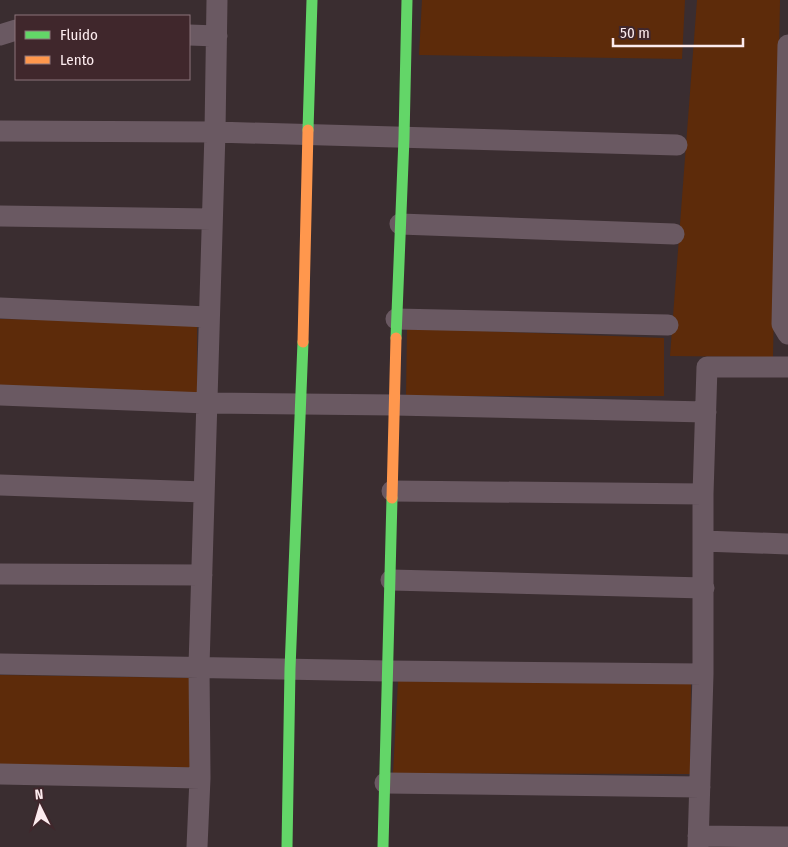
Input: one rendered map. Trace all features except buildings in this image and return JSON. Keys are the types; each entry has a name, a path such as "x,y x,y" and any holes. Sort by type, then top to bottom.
{"street":[{"path":"197,847 200,778 199,666 215,132 217,0"},
{"path":"287,847 290,669 301,404 312,0"},
{"path":"383,847 396,319 404,138 407,0"},
{"path":"0,35 15,30"},
{"path":"190,35 217,36"},
{"path":"788,46 782,324 788,334"},
{"path":"0,131 215,132 677,145"},
{"path":"0,216 212,219"},
{"path":"400,224 674,234"},
{"path":"0,308 208,316"},
{"path":"396,319 668,326"},
{"path":"788,367 707,367 703,494 703,674 698,842 788,837"},
{"path":"0,395 207,404 394,405 706,412"},
{"path":"0,485 204,492"},
{"path":"392,491 703,494"},
{"path":"703,541 788,544"},
{"path":"0,574 202,575"},
{"path":"391,580 704,588"},
{"path":"0,664 703,674"},
{"path":"0,774 200,778"},
{"path":"385,783 700,787"}],"shaded area":[{"path":"422,0 685,0 682,59 419,55"},
{"path":"697,0 780,0 773,357 670,356"},
{"path":"0,319 197,323 197,394 0,389"},
{"path":"407,328 664,338 664,396 406,396"},
{"path":"0,675 192,678 193,768 0,765"},
{"path":"398,681 691,682 690,774 393,773"}],"traffic: fast":[{"path":"308,130 312,0"},
{"path":"396,338 407,0"},
{"path":"287,847 290,669 303,342"},
{"path":"383,847 392,498"}],"traffic: slow":[{"path":"303,342 308,130"},
{"path":"392,498 396,338"}]}
